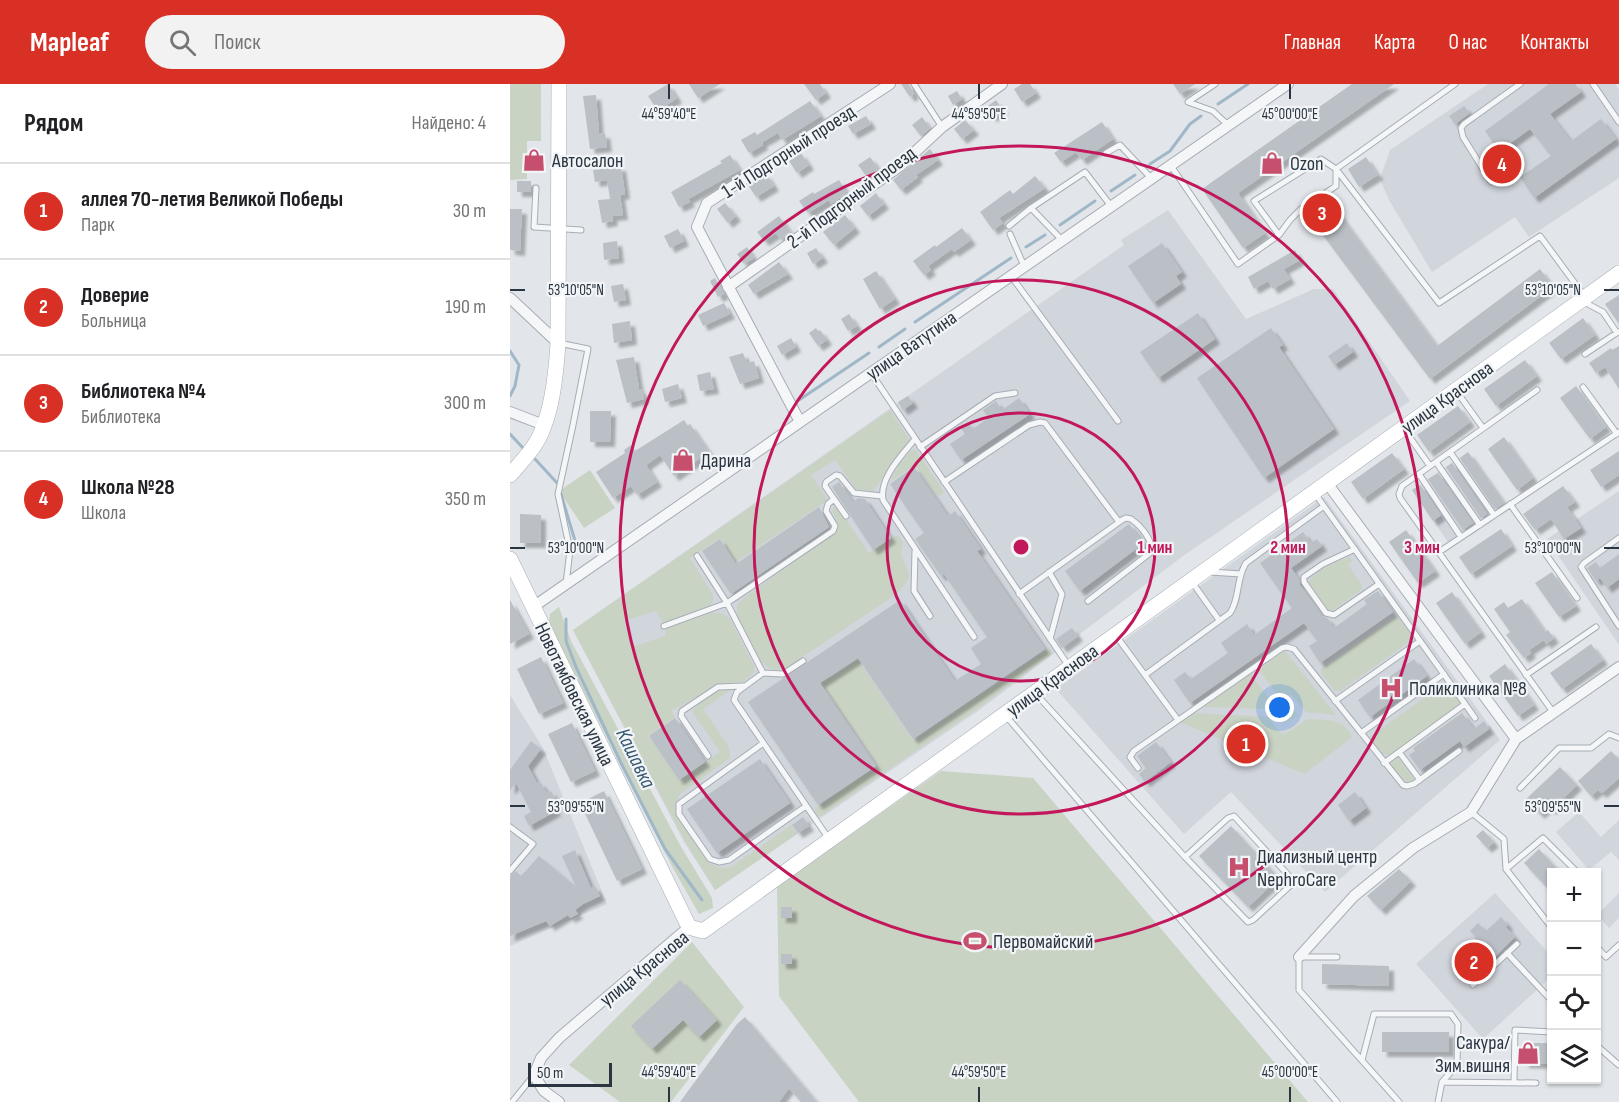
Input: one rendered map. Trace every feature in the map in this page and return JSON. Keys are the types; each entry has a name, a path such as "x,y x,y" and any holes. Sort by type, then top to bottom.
{"street":[{"path":"510,475 535,445 544,425 555,377 558,343 559,84"},
{"name":"1-й Подгорный проезд","path":"728,287 697,227 708,203 890,84"},
{"name":"2-й Подгорный проезд","path":"728,287 900,166 942,127 1002,84"},
{"name":"улица Ватутина","path":"533,607 1284,85"},
{"name":"улица Краснова","path":"534,1076 541,1058 559,1038 689,927 703,931 1619,273"},
{"path":"728,287 800,422"},
{"path":"510,297 558,343"},
{"path":"510,412 544,425"},
{"path":"1327,483 1516,739"},
{"name":"Новотамбовская улица","path":"510,559 689,927"},
{"path":"1299,957 1354,896 1413,848 1471,812 1516,739 1619,667"},
{"path":"534,1076 544,1092 559,1102"}],"lane":[{"path":"914,84 942,127"},
{"path":"1215,84 1188,102 1213,111 1228,125"},
{"path":"1336,169 1455,84"},
{"path":"1491,182 1462,137 1461,128 1520,84"},
{"path":"1593,84 1619,122"},
{"path":"1106,153 1120,145 1151,178"},
{"path":"1279,235 1254,201 1321,159 1336,169 1439,303 1540,236 1583,299 1603,312 1618,332 1585,354"},
{"path":"1170,165 1238,264 1279,235 1301,209 1336,186 1336,169"},
{"path":"1010,226 1031,208 1084,172 1111,206"},
{"path":"536,188 534,227 581,230"},
{"path":"1031,208 1062,240"},
{"path":"1010,234 1025,266"},
{"path":"1011,276 1118,421"},
{"path":"558,343 588,349 558,494 570,550 566,584"},
{"path":"871,373 1070,668"},
{"path":"1439,552 1618,433 1583,387"},
{"path":"1456,390 1483,429"},
{"path":"1537,390 1402,486 1399,494 1553,712"},
{"path":"920,447 995,396 1015,393"},
{"path":"944,482 1029,425 1040,422 1049,427 1119,522"},
{"path":"1403,428 1430,466"},
{"path":"915,439 888,475 884,482 882,496 885,506 974,637"},
{"path":"1450,452 1494,515"},
{"path":"1436,462 1480,525"},
{"path":"846,516 825,484 839,474 854,493 882,496"},
{"path":"1419,474 1461,537"},
{"path":"1314,492 1475,718"},
{"path":"664,626 727,603 834,531 835,526 826,510 828,504 834,499"},
{"path":"1510,504 1576,598"},
{"path":"1145,675 1233,610 1241,574 1246,563 1324,506"},
{"path":"1019,594 1119,522 1126,518 1135,520 1151,543 1150,554 1088,601"},
{"path":"1619,538 1581,567 1619,626"},
{"path":"1355,549 1323,564 1304,578 1304,582 1326,613 1334,615 1379,584"},
{"path":"915,550 914,591 930,616"},
{"path":"697,556 727,603 763,674"},
{"path":"1049,572 1062,594 1050,639"},
{"path":"1219,620 1197,576 1241,574"},
{"path":"1526,675 1596,627"},
{"path":"1115,635 1179,720"},
{"path":"1335,701 1420,641"},
{"path":"1138,768 1131,760 1132,754 1287,647 1294,649 1403,785 1410,786 1420,780 1459,751"},
{"path":"803,661 783,674 763,674 735,695 735,704 830,841"},
{"path":"1361,733 1444,674"},
{"path":"708,756 681,716 682,711 718,687 745,686"},
{"path":"1035,693 1185,856 1248,922 1254,920 1292,884 1291,878 1234,816 1228,818 1185,856"},
{"path":"1384,763 1466,704"},
{"path":"1005,715 1337,1102"},
{"path":"1520,788 1559,748 1591,748 1609,734 1619,738"},
{"path":"762,744 679,804 679,814 710,859 719,862 729,860 806,806"},
{"path":"1399,752 1420,780"},
{"path":"1471,812 1504,839 1506,869 1547,923"},
{"path":"510,826 533,844 510,871"},
{"path":"1506,869 1543,838 1572,868"},
{"path":"1473,986 1517,944"},
{"path":"1601,952 1606,957 1619,945"},
{"path":"1507,953 1547,997"},
{"path":"1336,957 1299,957 1299,990 1399,1102"},
{"path":"1362,1060 1374,1014 1451,1014 1458,1024 1457,1065 1442,1082 1438,1102"},
{"path":"1514,1082 1515,1030 1547,1032"},
{"path":"1601,1049 1619,1065"},
{"path":"512,1102 534,1076"},
{"path":"1442,1082 1536,1083"}],"shaded area":[{"path":"1488,84 1615,84 1619,89 1619,178 1529,237 1515,217 1432,272 1389,200 1380,179 1390,150"},
{"path":"1168,210 1246,319 1314,289 1333,289 1410,401 1183,556 978,711 715,890 684,842 573,630 1124,245 1121,240"},
{"path":"1468,452 1504,503 1448,542 1412,490"},
{"path":"1619,491 1619,645 1547,539"},
{"path":"1324,497 1500,740 1325,892 1231,792 1184,834 1056,689"},
{"path":"510,695 543,748 607,904 510,946"},
{"path":"1579,812 1601,837 1619,820 1619,860 1611,852 1591,868 1587,868 1556,832"},
{"path":"1495,893 1547,952 1547,981 1483,1039 1416,964"},
{"path":"1619,893 1619,918 1609,928 1601,919 1601,911"}],"green space":[{"path":"510,84 541,84 541,141 527,141 527,179 510,180"},
{"path":"890,410 910,441 873,491 856,489 835,460 811,475 828,500 736,562 720,538 690,558 713,595 713,601 709,606 665,622 656,611 624,622 631,644 635,646 665,636 666,629 711,613 722,613 731,620 754,666 754,673 744,681 714,685 671,711 675,717 648,736 679,781 720,752 693,713 693,709 717,691 731,690 703,709 729,747 730,758 680,794 675,805 677,815 709,863 721,868 731,867 791,825 797,834 715,890 685,841 573,630"},
{"path":"912,450 916,450 943,490 944,493 940,496 936,495 915,465 893,480 891,479 900,462"},
{"path":"590,470 615,508 584,528 559,491"},
{"path":"836,505 869,553 895,536 899,536 903,543 901,553 908,571 908,579 895,595 786,668 779,670 772,668 760,659 737,616 737,605 836,533 838,524 832,511"},
{"path":"1349,557 1353,561 1348,565 1362,585 1362,589 1332,611 1327,610 1308,581 1325,567"},
{"path":"559,607 571,641 680,845 712,898 713,908 699,914 674,870 549,623 550,614"},
{"path":"1397,616 1412,636 1412,640 1340,691 1335,691 1321,673 1321,669"},
{"path":"1051,649 1052,654 976,710 818,816 816,808 878,766 818,678 826,673 830,678 858,660 913,741"},
{"path":"1283,651 1336,715 1306,712 1292,695 1279,697 1259,670"},
{"path":"1250,674 1272,702 1268,709 1204,707"},
{"path":"1448,683 1461,702 1460,704 1390,755 1382,754 1371,740 1371,736"},
{"path":"1289,703 1298,715 1284,724 1276,712"},
{"path":"1193,713 1268,717 1281,733 1285,734 1308,719 1328,720 1344,726 1352,737 1315,766 1232,733 1314,766 1305,774 1180,722"},
{"path":"1398,757 1415,780 1406,782 1390,764"},
{"name":"Первомайский","path":"941,771 1033,778 1308,1102 859,1102 779,996 777,887"},
{"path":"692,942 744,1007 671,1102 620,1102 569,1065"}],"building":[{"path":"668,84 677,98 658,111 648,96"},
{"path":"689,84 720,84 698,98"},
{"path":"804,84 820,84 826,93 816,100"},
{"path":"901,84 909,84 914,94 910,97"},
{"path":"1022,84 1030,84 1036,93 1022,102 1014,89"},
{"path":"1173,84 1195,84 1180,94"},
{"path":"1352,84 1394,84 1238,193 1265,233 1243,248 1202,189"},
{"path":"1549,84 1575,84 1581,92 1550,114 1571,141 1601,119 1616,139 1534,198 1520,177 1551,156 1530,129 1499,151 1485,131"},
{"path":"957,91 962,99 953,105 948,96"},
{"path":"596,95 599,134 605,133 607,147 590,149 583,96"},
{"path":"996,100 1003,110 992,117 985,108"},
{"path":"810,101 821,116 782,140 778,133 749,153 741,140 755,132 757,135"},
{"path":"1464,106 1470,113 1455,124 1449,116"},
{"path":"866,116 871,124 853,134 848,126"},
{"path":"922,117 930,128 921,136 912,125"},
{"path":"965,120 974,130 962,139 954,129"},
{"path":"1102,122 1113,139 1082,160 1076,152 1061,162 1054,153"},
{"path":"930,149 938,160 916,175 918,177 901,190 893,180"},
{"path":"801,153 809,165 797,173 789,161"},
{"path":"730,155 740,170 688,199 690,202 679,207 671,192 722,163 720,161"},
{"path":"870,157 879,169 867,177 858,165"},
{"path":"1366,157 1378,175 1359,187 1348,169"},
{"path":"621,166 625,194 620,195 623,215 612,216 613,221 602,223 598,200 610,199 607,180 595,182 593,170"},
{"path":"766,174 774,186 756,197 748,185"},
{"path":"1035,176 1045,188 999,218 1003,223 993,230 980,212 1010,190 1013,194"},
{"path":"839,180 847,193 831,204 829,200 808,213 799,201"},
{"path":"517,181 531,181 531,192 517,192"},
{"path":"876,193 884,204 868,216 860,206"},
{"path":"1329,200 1437,346 1540,269 1553,287 1430,379 1308,215"},
{"path":"725,203 736,216 728,223 717,209"},
{"path":"510,209 522,209 520,251 510,250"},
{"path":"845,215 855,228 834,245 823,232"},
{"path":"779,216 791,233 781,240 776,233 764,241 757,232"},
{"path":"962,228 971,240 954,252 952,249 928,266 931,270 924,275 913,261"},
{"path":"678,229 684,241 670,248 664,236"},
{"path":"617,241 619,258 604,260 603,243"},
{"path":"1162,243 1182,272 1176,276 1181,284 1153,303 1128,266"},
{"path":"747,247 754,258 744,264 737,254"},
{"path":"816,248 823,258 813,264 807,253"},
{"path":"1295,250 1300,260 1284,269 1290,279 1273,289 1268,281 1254,289 1248,277"},
{"path":"779,262 788,274 754,294 748,285"},
{"path":"876,271 895,299 880,309 863,279"},
{"path":"715,278 724,294 718,297 710,281"},
{"path":"623,284 626,300 614,302 611,286"},
{"path":"1619,295 1619,324 1605,304"},
{"path":"724,303 730,314 703,326 698,315"},
{"path":"1198,313 1215,339 1158,378 1140,352"},
{"path":"849,314 857,326 848,331 841,319"},
{"path":"1583,318 1595,335 1561,359 1549,343"},
{"path":"630,321 632,340 614,343 612,324"},
{"path":"816,328 827,340 818,346 809,333"},
{"path":"1271,328 1283,345 1279,347 1334,429 1264,478 1197,378"},
{"path":"791,338 796,347 782,355 777,346"},
{"path":"1347,343 1353,352 1334,365 1328,356"},
{"path":"1619,346 1619,389 1605,367 1596,373 1589,363 1611,348 1612,350"},
{"path":"743,353 747,363 754,361 759,378 740,384 729,357"},
{"path":"634,357 639,389 644,399 627,403 616,360"},
{"path":"1525,360 1537,376 1496,406 1484,389"},
{"path":"710,372 714,389 700,391 697,375"},
{"path":"678,384 682,398 665,402 662,389"},
{"path":"1576,386 1606,427 1590,439 1560,398"},
{"path":"908,396 913,403 903,410 898,402"},
{"path":"1019,398 1030,414 961,460 950,444 965,434 960,427 968,422 973,429 988,418 983,410 996,401 1002,410"},
{"path":"1458,406 1470,422 1429,452 1417,435"},
{"path":"590,411 611,411 610,442 590,442"},
{"path":"684,420 688,426 690,424 709,452 674,476 660,455 646,465 657,482 637,495 631,486 613,498 596,472 625,453 624,450 631,445 635,451"},
{"path":"1504,437 1533,478 1517,490 1488,449"},
{"path":"1619,451 1619,475 1601,487 1590,470"},
{"path":"1468,452 1504,503 1495,509 1460,458"},
{"path":"1392,453 1404,469 1363,499 1351,482"},
{"path":"1452,463 1487,514 1481,518 1446,467"},
{"path":"914,467 948,516 955,511 981,549 977,551 1045,649 913,739 858,658 820,683 876,766 818,805 748,702 900,600 955,681 981,664 971,648 987,637 944,574 941,576 915,539 924,533 890,484"},
{"path":"1438,473 1473,523 1463,530 1428,479"},
{"path":"839,482 853,502 858,498 865,499 891,538 873,550 832,487"},
{"path":"1420,485 1441,515 1433,521 1412,490"},
{"path":"1563,486 1575,502 1567,507 1581,528 1564,539 1551,519 1535,530 1523,514"},
{"path":"819,507 829,527 731,594 702,551 720,539 736,564"},
{"path":"520,514 541,515 541,543 520,543"},
{"path":"1129,524 1144,543 1080,591 1065,571"},
{"path":"1501,529 1512,546 1471,574 1459,557"},
{"path":"1406,530 1435,571 1418,583 1389,542"},
{"path":"1303,532 1311,543 1317,539 1322,546 1291,568 1322,616 1327,618 1334,628 1367,604 1364,600 1378,591 1393,612 1320,663 1309,646 1317,641 1304,623 1190,703 1174,680 1185,672 1191,679 1228,653 1221,643 1247,624 1254,635 1292,608 1260,563"},
{"path":"1619,554 1619,579 1607,588 1600,578 1596,581 1587,568 1596,562 1600,568"},
{"path":"1552,572 1576,606 1559,617 1535,583"},
{"path":"1452,592 1481,632 1465,644 1436,603"},
{"path":"1522,599 1545,632 1548,630 1554,638 1546,644 1544,640 1529,650 1531,653 1524,658 1506,635 1510,632 1494,609 1504,602 1508,608"},
{"path":"510,600 529,634 510,644"},
{"path":"1072,628 1078,636 1062,648 1056,639"},
{"path":"1591,644 1603,660 1562,689 1550,673"},
{"path":"541,657 563,703 539,714 517,669"},
{"name":"Поликлиника №8","path":"1414,659 1427,676 1370,717 1358,700"},
{"path":"1505,664 1534,705 1518,716 1489,676"},
{"path":"1462,713 1474,729 1484,721 1489,729 1464,747 1460,741 1420,770 1409,755 1415,751 1413,748"},
{"path":"675,718 705,762 679,780 649,736"},
{"path":"572,723 595,771 571,782 548,734"},
{"path":"531,741 541,749 528,766 537,783 540,782 547,793 551,791 556,800 551,802 556,811 529,826 524,816 531,812 516,783 510,790 510,770"},
{"path":"1156,742 1171,762 1145,782 1139,774 1146,768 1137,756"},
{"path":"1611,751 1619,759 1619,778 1602,793 1598,790 1591,796 1578,781"},
{"path":"760,759 790,803 717,853 687,809"},
{"path":"1560,767 1577,785 1551,810 1548,806 1540,814 1526,799"},
{"path":"604,791 642,869 617,881 580,803"},
{"path":"1355,792 1366,808 1349,821 1338,805"},
{"path":"803,817 809,826 798,833 792,825"},
{"name":"Диализный центр NephroCare","path":"1231,826 1279,878 1248,907 1199,856"},
{"path":"1483,830 1494,842 1487,848 1476,836"},
{"path":"1539,849 1556,868 1547,868 1547,888 1524,863"},
{"path":"575,850 591,888 595,886 600,896 583,904 575,910 578,914 570,918 568,915 550,926 546,921 510,936 510,876 516,871 521,876 539,856 576,887 562,856"},
{"path":"1399,869 1411,881 1381,910 1367,896"},
{"path":"781,907 792,907 792,918 781,918"},
{"path":"1501,917 1515,937 1473,978 1459,963 1481,942 1470,931 1478,923 1486,931"},
{"path":"781,954 792,954 792,964 781,964"},
{"path":"1322,964 1389,966 1389,986 1322,984"},
{"path":"680,980 717,1020 699,1037 683,1020 652,1049 631,1026"},
{"path":"745,1017 817,1102 801,1102 789,1088 779,1102 680,1102 737,1024"},
{"path":"1382,1032 1449,1032 1449,1052 1382,1052"},
{"path":"1525,1043 1547,1043 1547,1064 1524,1063"}],"waterway":[{"path":"1218,104 1248,84"},
{"path":"1150,164 1170,151 1190,124 1201,116"},
{"path":"1111,191 1135,175"},
{"path":"1060,225 1095,201"},
{"path":"1026,247 1045,235"},
{"path":"915,322 1011,258"},
{"path":"879,347 905,329"},
{"path":"510,351 519,365 515,386 510,396"},
{"path":"799,400 869,353"},
{"path":"510,434 524,449"},
{"path":"535,459 558,484 576,544"},
{"name":"Кашавка","path":"566,619 566,641 621,763 665,849 702,900"}],"place":[{"name":"Автосалон","path":"534,160"},
{"name":"Ozon","path":"1272,163"},
{"name":"Школа №28","path":"1502,164"},
{"name":"Библиотека №4","path":"1322,213"},
{"name":"Дарина","path":"683,460"},
{"name":"Поликлиника №8","path":"1391,688"},
{"name":"аллея 70-летия Великой Победы","path":"1246,744"},
{"name":"Диализный центр NephroCare","path":"1239,867"},
{"name":"Первомайский","path":"975,941"},
{"name":"Доверие","path":"1474,962"},
{"name":"Сакура/ Зим.вишня","path":"1528,1053"}]}
